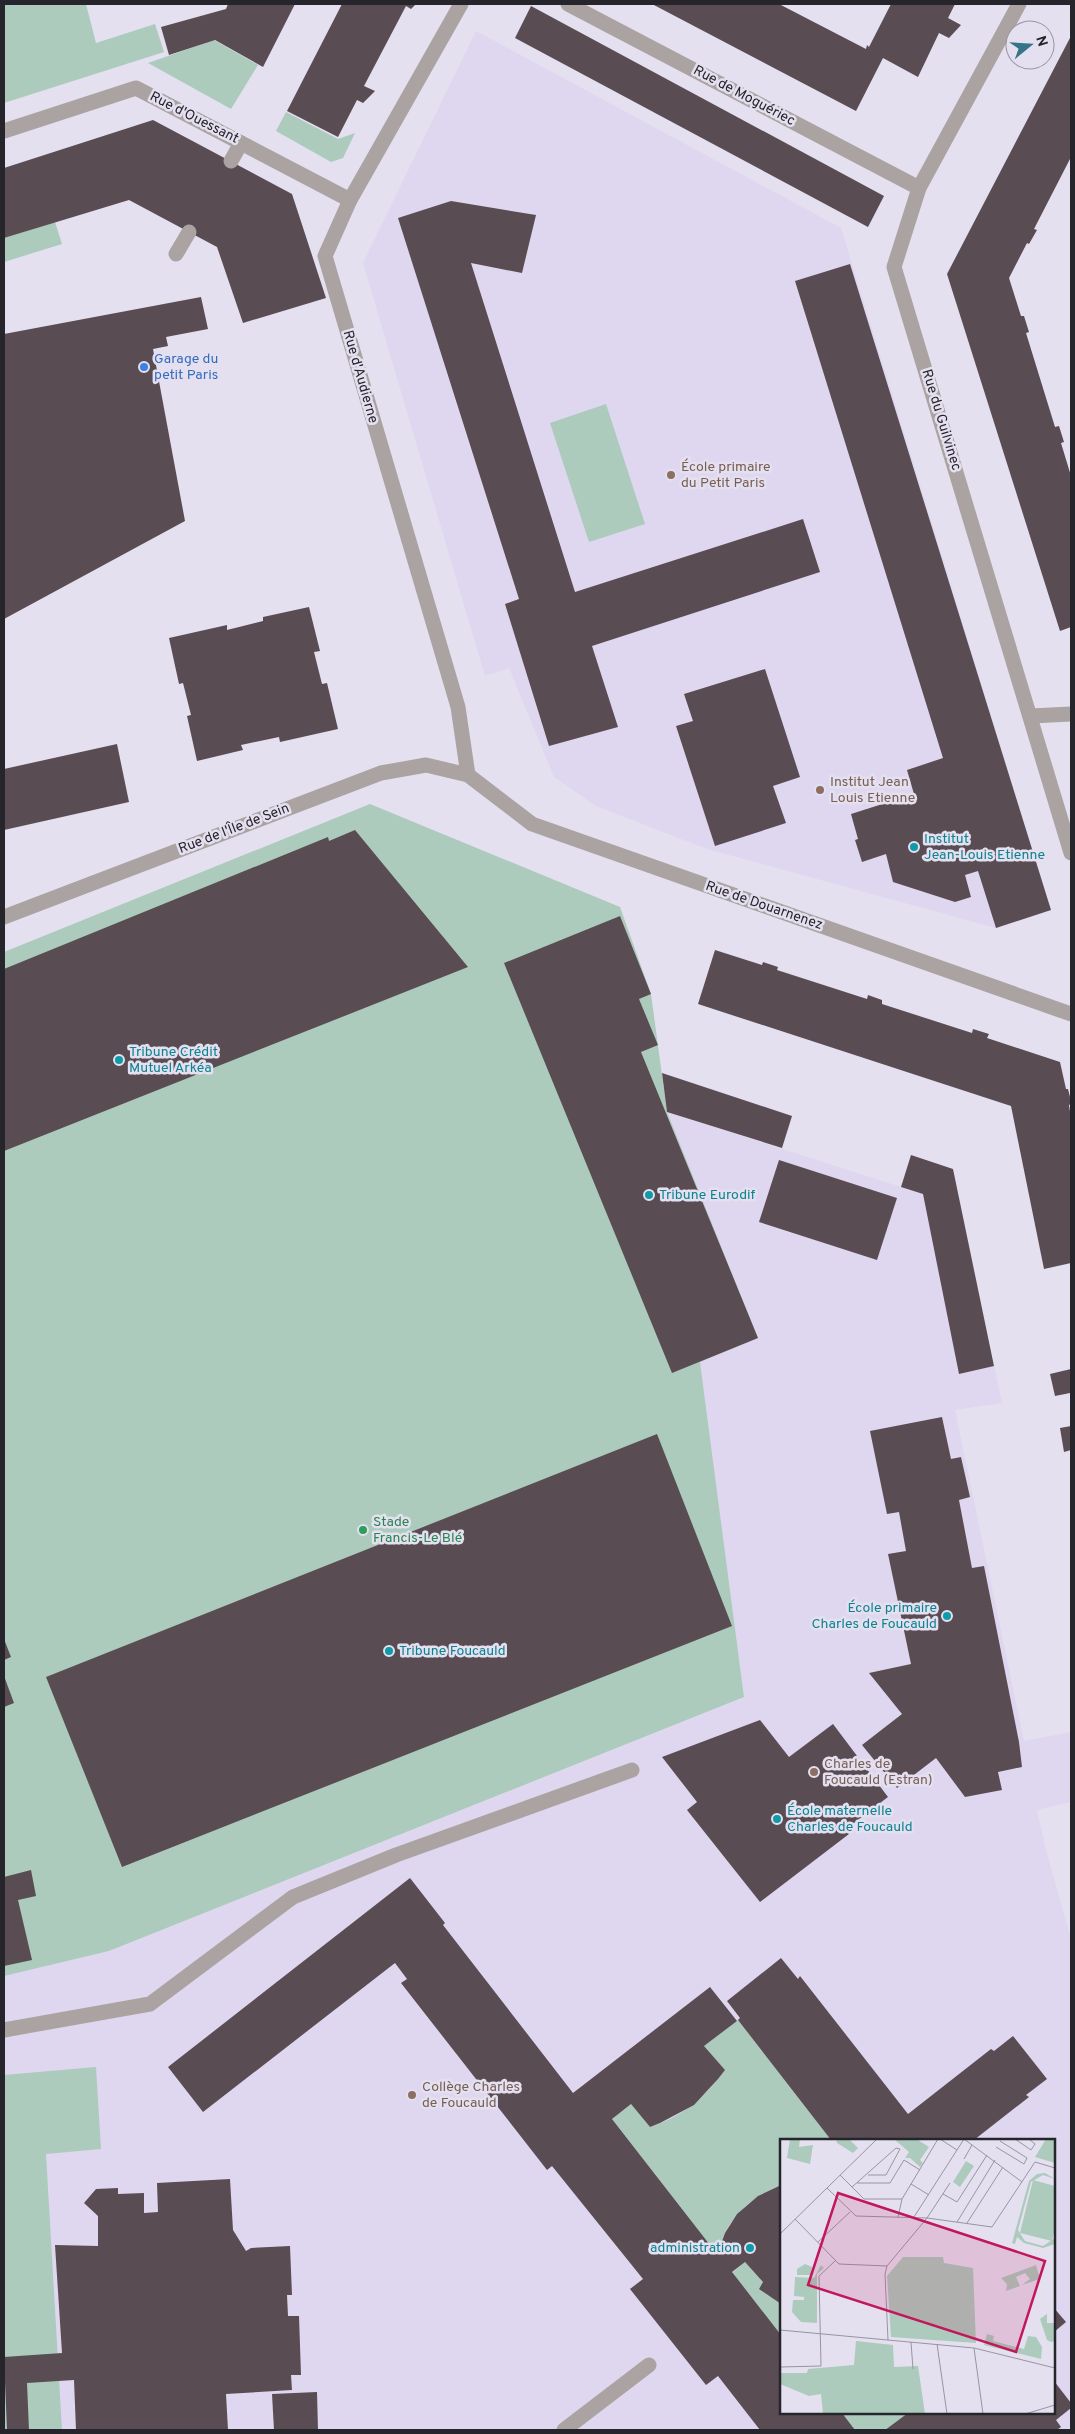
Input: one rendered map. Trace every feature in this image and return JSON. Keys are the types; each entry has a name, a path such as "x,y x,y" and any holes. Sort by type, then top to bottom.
{"street":[{"name":"Rue d'Audierne","path":"461,4 350,200 325,256 458,707 468,775"},
{"name":"Rue de Moguériec","path":"568,4 919,188"},
{"name":"Rue du Guilvinec","path":"1019,4 919,188 894,267 1071,853"},
{"name":"Rue d'Ouessant","path":"4,131 136,88 350,200"},
{"path":"231,161 241,143"},
{"path":"176,254 189,232"},
{"path":"1031,716 1071,714"},
{"name":"Rue de l'Île de Sein","path":"4,917 381,773 426,765 468,775"},
{"name":"Rue de Douarnenez","path":"468,775 532,824 1071,1014"},
{"path":"4,2030 150,2004 293,1897 396,1855 632,1770"},
{"path":"564,2430 649,2365"}],"shaded area":[{"name":"École primaire du Petit Paris","path":"476,31 841,228 1051,910 996,928 707,849 596,806 554,777 509,668 485,676 363,263"},
{"name":"Charles de Foucauld (Estran)","path":"667,1112 923,1194 960,1374 994,1366 1002,1403 955,1410 1024,1741 1071,1732 1071,1802 1037,1810 1071,1939 1071,2430 4,2430 4,1976 109,1951 744,1697 700,1362 758,1338"}],"green space":[{"path":"4,4 86,4 96,43 155,24 164,52 4,103"},
{"path":"214,40 258,65 231,109 148,63"},
{"path":"286,112 338,139 355,133 343,158 331,162 276,131"},
{"path":"55,222 62,244 4,262 4,238"},
{"path":"606,404 645,524 589,542 550,423"},
{"name":"Stade Francis-Le Blé","path":"370,804 620,907 651,994 667,1112 758,1338 700,1362 744,1697 109,1951 4,1976 4,952"},
{"path":"738,2020 830,2139 780,2139 780,2185 759,2196 740,2211 726,2231 717,2254 612,2119 631,2104 650,2127 683,2112 692,2105 709,2089 724,2070 704,2046"},
{"path":"96,2067 101,2149 46,2154 62,2430 4,2430 4,2075"},
{"path":"745,2262 763,2282 759,2289 780,2303 780,2334 732,2273"},
{"path":"843,2414 907,2414 885,2430 855,2430"}],"building":[{"path":"228,4 295,4 263,67 215,40 169,55 161,27 226,9"},
{"path":"342,4 416,4 411,9 406,6 364,86 375,91 363,103 357,100 338,137 287,111"},
{"path":"652,4 779,4 866,49 867,45 869,47 891,4 955,4 948,18 961,25 949,38 939,33 918,77 883,58 856,111"},
{"path":"531,6 884,196 868,227 515,38"},
{"path":"1071,36 1071,157 1034,229 1037,230 1029,244 1027,243 1009,278 1021,316 1024,316 1029,332 1026,333 1055,427 1059,426 1064,442 1061,443 1071,476 1071,627 1060,631 947,274 1053,70 1055,70"},
{"path":"153,120 292,194 326,298 243,323 217,247 129,200 4,238 4,168"},
{"name":"École primaire du Petit Paris","path":"451,201 536,215 522,273 471,263 575,592 803,519 820,572 592,646 618,727 549,746 505,604 519,599 398,218"},
{"path":"850,264 1051,910 996,928 978,871 965,875 971,897 955,902 893,882 886,854 862,862 855,840 858,839 851,814 914,794 907,770 943,758 795,281"},
{"path":"201,297 208,329 166,337 168,346 153,349 185,521 4,619 4,334"},
{"path":"309,607 320,651 314,652 322,684 327,683 338,729 280,742 279,737 241,745 243,750 197,761 187,716 191,715 183,683 179,684 169,638 227,625 227,630 263,621 263,617"},
{"path":"765,669 800,777 773,786 786,823 715,846 676,726 693,721 684,694"},
{"path":"117,744 129,802 4,830 4,769"},
{"name":"Tribune Crédit Mutuel Arkéa","path":"355,830 468,967 4,1151 4,969 328,837 329,841"},
{"name":"Tribune Eurodif","path":"620,916 651,994 639,999 658,1045 641,1052 758,1338 672,1373 504,963"},
{"path":"715,950 762,965 763,962 778,967 777,970 867,999 868,995 882,1000 882,1004 972,1033 973,1029 989,1034 987,1038 1060,1062 1066,1089 1068,1089 1071,1101 1069,1105 1071,1118 1071,1263 1044,1269 1011,1106 698,1004"},
{"path":"662,1073 792,1116 782,1148 667,1112"},
{"path":"911,1155 953,1169 994,1366 959,1374 923,1194 901,1187"},
{"path":"779,1160 897,1198 877,1260 759,1222"},
{"path":"1071,1369 1071,1397 1070,1393 1055,1396 1050,1374"},
{"name":"École primaire Charles de Foucauld","path":"942,1417 951,1459 961,1457 970,1497 959,1500 972,1568 984,1566 1019,1742 1022,1767 998,1772 1002,1790 965,1797 936,1758 897,1788 862,1745 902,1714 869,1673 911,1664 888,1554 906,1551 899,1512 887,1514 870,1431"},
{"path":"1071,1426 1071,1450 1064,1452 1060,1428"},
{"name":"Tribune Foucauld","path":"657,1434 732,1626 122,1867 46,1677"},
{"path":"4,1639 11,1657 4,1660"},
{"path":"4,1676 14,1703 4,1707"},
{"name":"École maternelle Charles de Foucauld","path":"760,1720 789,1757 833,1724 888,1797 846,1829 849,1834 760,1902 687,1810 697,1802 662,1757"},
{"path":"31,1870 36,1896 18,1900 32,1960 4,1966 4,1877"},
{"path":"410,1878 445,1923 443,1925 573,2093 710,1987 737,2021 704,2046 725,2070 694,2105 660,2123 650,2127 631,2104 612,2119 717,2254 725,2233 737,2214 758,2196 780,2185 780,2303 759,2289 763,2282 745,2262 732,2272 780,2334 780,2414 843,2414 855,2430 760,2430 718,2376 706,2385 630,2289 643,2279 552,2166 547,2170 401,1983 407,1979 395,1963 203,2112 168,2067"},
{"path":"781,1958 798,1979 800,1976 908,2114 991,2049 994,2051 1013,2036 1047,2079 1026,2095 1029,2097 975,2139 830,2139 738,2020 740,2018 727,2001"},
{"path":"230,2179 233,2230 246,2251 251,2248 290,2246 292,2295 287,2295 288,2316 299,2316 301,2375 291,2375 292,2390 226,2394 228,2430 76,2430 74,2380 27,2383 29,2430 7,2430 4,2357 62,2353 55,2245 98,2246 98,2216 84,2203 96,2189 118,2188 118,2194 144,2193 144,2213 158,2212 157,2183"},
{"path":"1055,2309 1066,2322 1055,2331"},
{"path":"1055,2382 1071,2403 1071,2408 1056,2420 1061,2427 1057,2430 885,2430 907,2414 1055,2414"},
{"path":"317,2392 318,2430 274,2430 272,2394"}],"place":[{"name":"Garage du petit Paris","path":"144,367"},
{"name":"École primaire du Petit Paris","path":"671,475"},
{"name":"Institut Jean Louis Etienne","path":"820,790"},
{"name":"Institut Jean-Louis Etienne","path":"914,847"},
{"name":"Tribune Crédit Mutuel Arkéa","path":"119,1060"},
{"name":"Tribune Eurodif","path":"649,1195"},
{"name":"Stade Francis-Le Blé","path":"363,1530"},
{"name":"École primaire Charles de Foucauld","path":"947,1616"},
{"name":"Tribune Foucauld","path":"389,1651"},
{"name":"Charles de Foucauld (Estran)","path":"814,1772"},
{"name":"École maternelle Charles de Foucauld","path":"777,1819"},
{"name":"Collège Charles de Foucauld","path":"412,2095"},
{"name":"administration","path":"750,2248"}]}
